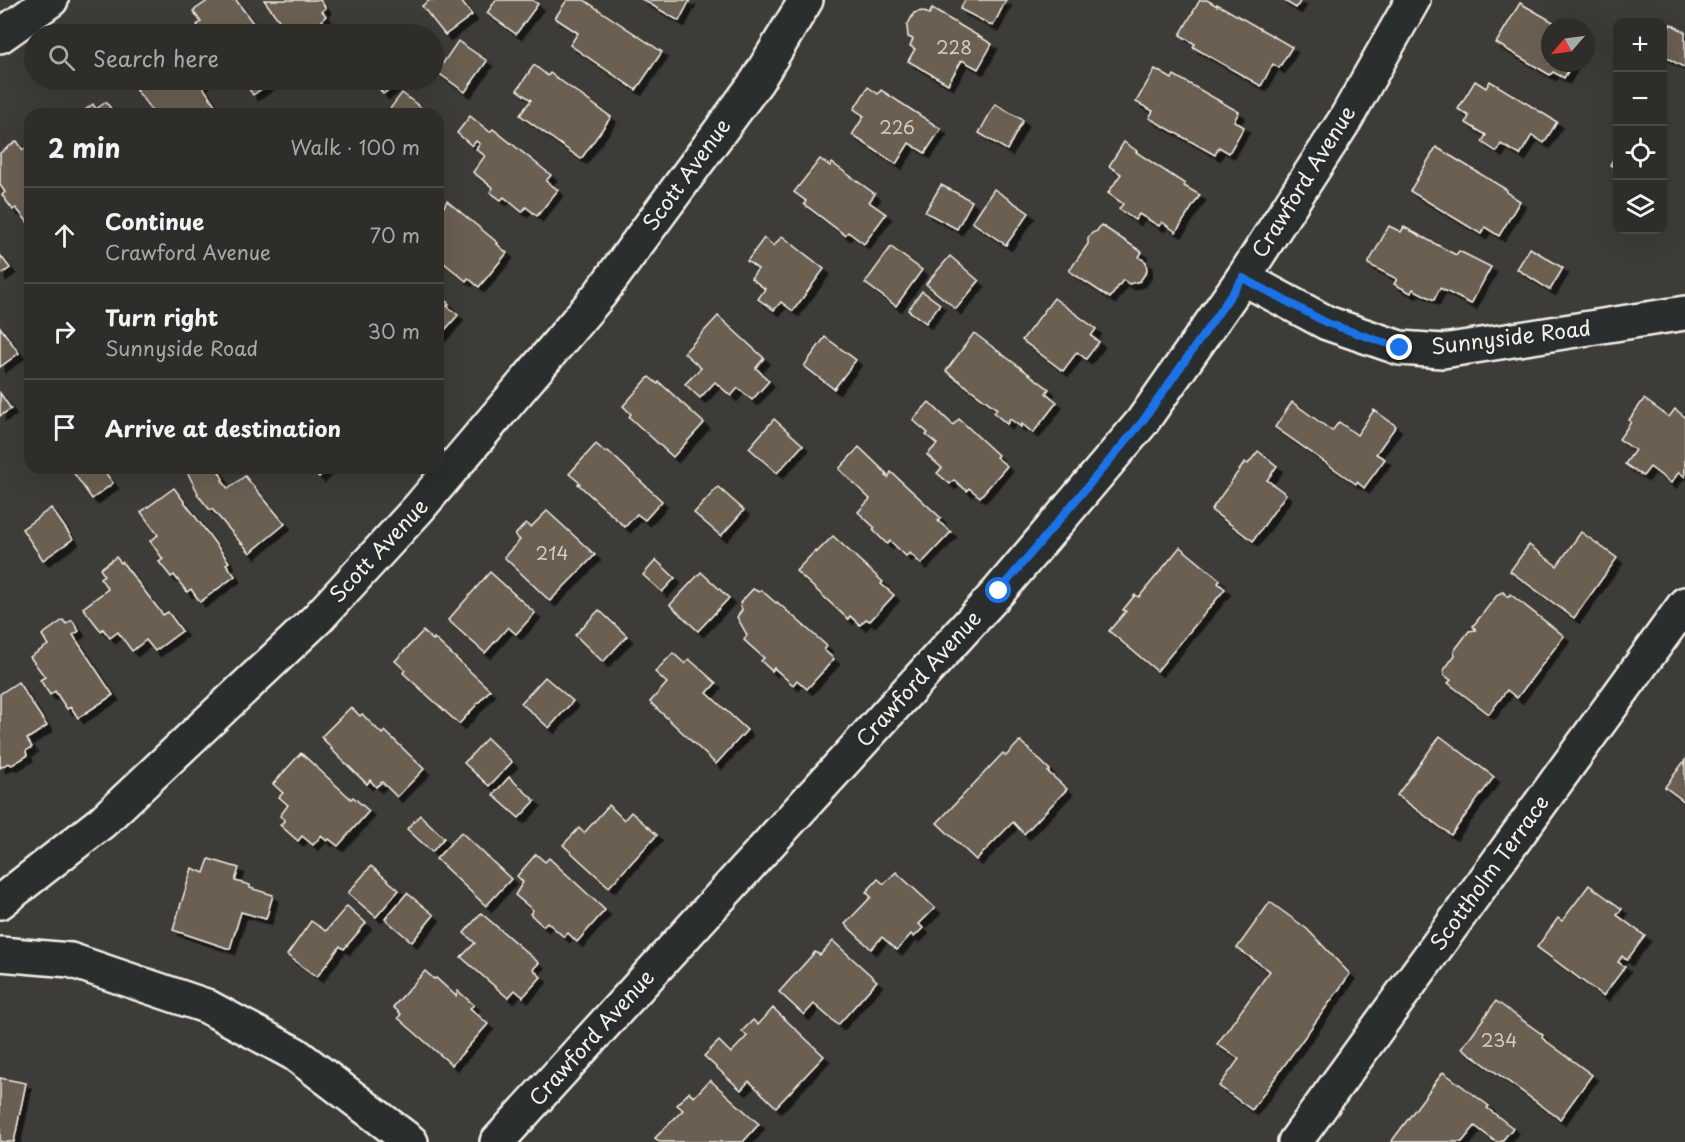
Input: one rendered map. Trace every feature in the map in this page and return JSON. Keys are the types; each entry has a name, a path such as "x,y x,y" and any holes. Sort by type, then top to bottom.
{"street":[{"path":"0,36 51,0"},
{"name":"Scott Avenue","path":"0,902 102,822 316,619 418,509 600,294 757,81 806,0"},
{"name":"Crawford Avenue","path":"497,1142 999,591 1142,422 1243,278 1345,120 1413,0"},
{"name":"Sunnyside Road","path":"1243,278 1327,323 1400,348 1443,351 1685,313"},
{"name":"Scottholm Terrace","path":"1295,1142 1685,604"},
{"path":"0,954 70,960 206,1006 295,1054 411,1142"}],"building":[{"path":"209,0 236,0 254,24 198,24 201,22 193,11"},
{"path":"264,0 320,0 326,8 322,11 326,16 322,20 325,24 282,24"},
{"path":"430,0 460,0 472,15 445,35 444,24 436,24 422,6"},
{"path":"496,0 532,0 538,4 516,34 487,13"},
{"path":"567,0 584,0 662,52 636,90 570,45 578,33 555,18"},
{"path":"643,0 690,0 679,21"},
{"path":"965,0 1006,0 993,26 960,9"},
{"path":"1200,0 1207,0 1217,6 1217,4 1292,47 1279,68 1273,64 1261,86 1193,47 1195,44 1180,35"},
{"path":"1283,0 1301,0 1296,8"},
{"path":"1520,3 1546,18 1541,18 1541,70 1496,43"},
{"path":"932,9 992,44 978,69 962,60 948,84 908,61 915,49 910,46 913,39 908,37 907,26 914,13 922,11 929,14"},
{"path":"1671,24 1685,32 1685,68 1667,58 1667,31"},
{"path":"458,41 487,61 465,92 444,77 444,62"},
{"path":"534,65 548,76 550,73 611,117 581,159 520,115 531,100 517,90"},
{"path":"1155,69 1172,79 1174,75 1239,112 1234,121 1244,127 1229,153 1219,147 1215,155 1149,118 1153,111 1136,102"},
{"path":"1553,72 1568,72 1564,78"},
{"path":"1475,81 1486,88 1490,81 1557,122 1544,143 1532,135 1520,155 1501,144 1497,152 1482,142 1486,135 1466,123 1469,116 1458,109"},
{"path":"868,87 878,94 881,90 941,129 925,153 909,143 896,164 852,135 864,116 854,109"},
{"path":"136,90 205,90 217,108 150,108"},
{"path":"250,90 260,90 253,95"},
{"path":"402,93 422,108 391,108"},
{"path":"106,102 110,108 97,108"},
{"path":"995,104 1023,120 1007,150 979,133"},
{"path":"470,116 490,132 493,129 551,175 546,181 558,190 537,216 526,207 522,212 504,197 501,200 490,192 493,188 473,172 485,156 476,149 480,144 476,141 472,146 457,133"},
{"path":"17,141 24,149 24,218 16,208 13,210 2,195 5,192 0,185 0,153"},
{"path":"1124,142 1200,195 1176,232 1162,222 1159,226 1139,214 1135,220 1119,209 1123,204 1108,193 1121,174 1109,166"},
{"path":"1436,147 1507,190 1506,192 1520,201 1499,236 1485,227 1481,234 1410,191"},
{"path":"820,159 830,166 832,163 875,194 869,202 886,214 864,244 848,232 845,235 804,204 806,201 794,192"},
{"path":"941,185 972,201 957,229 925,212"},
{"path":"994,189 1029,213 1006,245 972,222"},
{"path":"447,201 507,253 479,287 468,278 466,281 444,263 444,206"},
{"path":"1101,225 1142,252 1139,257 1146,262 1147,271 1140,281 1129,284 1123,280 1110,298 1069,271 1088,244 1088,238"},
{"path":"1389,226 1401,232 1404,227 1456,255 1459,251 1491,267 1471,304 1440,288 1434,300 1413,289 1411,293 1394,284 1397,279 1368,264"},
{"path":"782,236 824,269 793,311 781,302 774,310 758,299 765,289 751,278 758,269 747,261 764,238 774,246"},
{"path":"891,247 922,270 896,306 865,283"},
{"path":"1530,248 1563,268 1550,290 1517,269"},
{"path":"0,255 10,268 0,275"},
{"path":"950,256 979,281 956,309 926,284"},
{"path":"922,291 940,304 926,323 908,310"},
{"path":"1054,298 1096,329 1091,336 1099,342 1086,359 1077,352 1063,371 1022,340"},
{"path":"444,299 449,304 447,306 458,315 444,331"},
{"path":"718,316 764,358 756,368 769,381 752,400 738,388 731,396 715,382 700,398 685,384 701,368 684,353"},
{"path":"0,327 19,353 0,367"},
{"path":"974,333 1049,389 1046,393 1057,402 1033,433 1022,424 1021,427 1010,419 1007,424 994,413 997,409 946,371"},
{"path":"825,337 856,360 834,389 804,366"},
{"path":"649,377 658,384 659,382 704,423 673,457 629,417 631,414 623,406"},
{"path":"0,393 11,409 0,416"},
{"path":"1644,399 1669,417 1675,409 1685,417 1685,477 1679,472 1671,483 1650,467 1643,476 1625,464 1635,450 1619,439"},
{"path":"929,402 953,425 959,419 1007,466 980,497 969,488 967,491 954,480 950,484 937,473 942,468 927,455 937,444 913,420"},
{"path":"1292,402 1332,431 1339,422 1357,435 1374,410 1396,426 1376,454 1385,459 1364,488 1275,427"},
{"path":"774,419 803,445 777,473 749,448"},
{"path":"596,444 606,453 608,451 662,501 645,520 637,514 625,527 569,474"},
{"path":"859,447 887,474 888,478 891,472 941,518 938,521 951,532 921,564 910,553 906,556 890,541 887,544 873,530 875,528 858,512 870,499 839,469"},
{"path":"1258,451 1277,466 1267,480 1286,494 1253,541 1211,510 1245,462 1248,464"},
{"path":"74,474 106,474 113,483 92,499"},
{"path":"188,474 220,474 228,489 245,476 285,524 250,553 212,509 210,510"},
{"path":"718,487 744,510 721,536 694,513"},
{"path":"174,488 229,562 226,564 235,576 200,602 191,589 187,592 174,575 171,577 159,562 163,559 150,541 158,535 141,512"},
{"path":"51,508 73,539 43,560 22,529"},
{"path":"547,511 595,555 550,601 504,557 520,540 515,535 526,523 531,527"},
{"path":"1581,532 1617,558 1574,618 1510,571 1529,545 1557,566"},
{"path":"833,536 894,595 870,621 866,619 860,625 850,616 848,619 796,571"},
{"path":"1180,547 1220,580 1218,583 1225,589 1157,671 1109,631 1126,611 1123,610 1135,595 1139,597"},
{"path":"116,557 163,615 168,612 182,631 155,651 146,640 132,651 118,632 110,638 103,629 101,631 83,608 108,589 100,578 104,575 100,569"},
{"path":"656,560 675,578 662,592 643,575"},
{"path":"490,572 535,613 516,634 508,627 485,653 448,620"},
{"path":"701,572 729,598 698,631 670,605"},
{"path":"753,589 759,592 761,590 777,602 827,646 824,650 834,659 807,689 797,680 793,685 774,668 772,671 761,661 764,658 744,640 747,635 737,617 742,610 740,603"},
{"path":"1503,592 1508,597 1510,594 1564,636 1517,698 1507,690 1489,714 1448,683 1451,680 1444,675 1444,670 1455,655 1454,651 1469,631 1476,630 1473,626 1498,594"},
{"path":"599,610 627,636 603,662 575,635"},
{"path":"63,620 66,624 72,620 79,631 73,635 113,695 78,718 71,707 67,709 55,691 50,695 40,680 45,677 30,657 48,645 42,635"},
{"path":"423,631 433,640 434,638 490,690 459,724 403,673 405,670 395,661"},
{"path":"673,653 685,664 689,659 716,683 707,693 747,730 716,764 650,702 667,683 655,672"},
{"path":"545,677 573,701 549,728 521,703"},
{"path":"18,682 47,726 27,739 32,747 26,751 27,756 12,765 8,763 0,768 0,694"},
{"path":"351,707 360,716 362,714 382,734 385,731 424,769 397,797 382,782 376,787 370,780 367,784 321,737"},
{"path":"1440,736 1494,777 1451,835 1397,795"},
{"path":"487,738 512,762 489,786 464,763"},
{"path":"1020,741 1067,789 1024,834 1013,822 976,860 937,823 1003,753 1006,756"},
{"path":"301,753 351,799 353,797 369,811 338,846 321,836 313,845 302,836 298,841 280,825 285,820 280,816 288,805 279,797 283,793 273,784"},
{"path":"1685,760 1685,802 1665,787"},
{"path":"509,777 535,801 519,818 493,795"},
{"path":"609,805 624,820 631,812 657,835 609,887 563,845 579,828 584,833"},
{"path":"420,815 444,838 432,852 407,829"},
{"path":"461,832 511,879 486,906 436,859"},
{"path":"536,854 545,862 549,858 605,910 577,942 568,933 564,937 547,922 543,926 530,914 533,910 515,895 523,882 517,876"},
{"path":"209,859 239,868 235,881 273,895 266,919 241,912 230,949 173,930 192,868 204,873"},
{"path":"371,866 399,890 376,917 348,893"},
{"path":"896,872 935,908 919,924 923,928 914,937 911,934 897,950 882,937 871,949 845,924 871,897 866,892 878,879 884,884"},
{"path":"1589,885 1622,909 1617,915 1645,936 1627,960 1622,956 1618,962 1625,967 1603,996 1537,947 1558,918 1562,921"},
{"path":"407,893 434,915 412,942 385,919"},
{"path":"1270,902 1307,929 1350,974 1252,1110 1219,1086 1239,1059 1217,1044 1270,971 1237,948"},
{"path":"347,906 366,923 344,949 340,946 317,977 287,955 311,921 326,931"},
{"path":"481,913 539,963 533,969 541,977 523,997 515,990 508,998 461,957 475,943 464,933"},
{"path":"833,941 877,981 838,1025 814,1004 804,1015 779,992 815,952 820,955"},
{"path":"425,971 456,996 458,991 474,1005 470,1008 488,1024 452,1065 398,1018 401,1014 393,1007"},
{"path":"1496,1001 1592,1075 1560,1119 1462,1048"},
{"path":"773,1008 824,1056 776,1107 749,1081 741,1090 704,1056 719,1041 731,1053 747,1036 742,1031 753,1020 758,1025"},
{"path":"1443,1072 1489,1106 1487,1108 1513,1128 1501,1142 1496,1142 1475,1126 1462,1142 1391,1142"},
{"path":"0,1078 26,1083 14,1142 0,1142"},
{"path":"710,1080 759,1124 743,1142 660,1142 655,1138 683,1110 677,1105 689,1092 694,1097"}],"route":[{"path":"999,591 1142,422 1243,278 1327,323 1400,348"}]}
